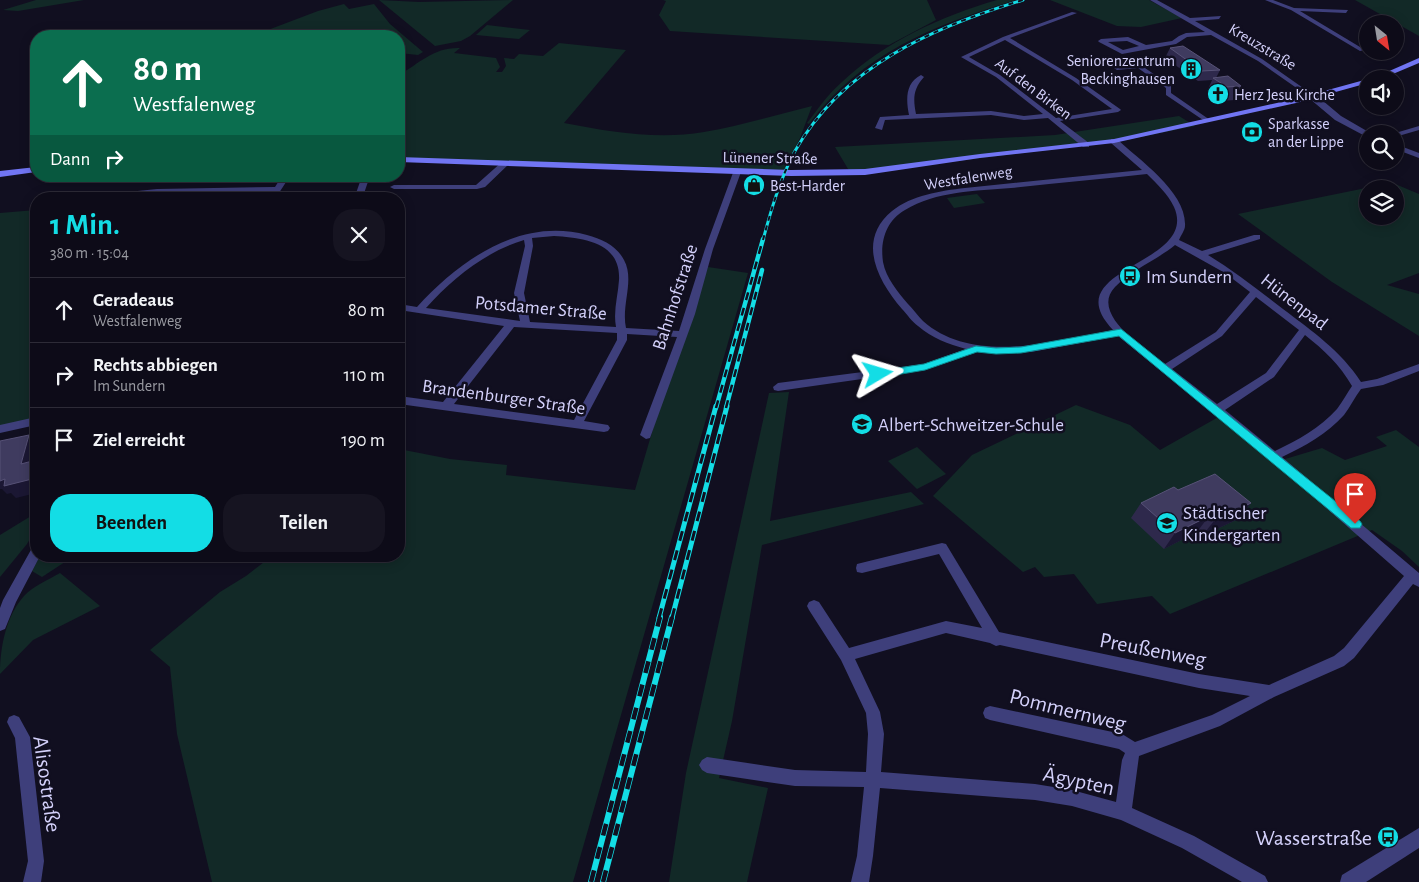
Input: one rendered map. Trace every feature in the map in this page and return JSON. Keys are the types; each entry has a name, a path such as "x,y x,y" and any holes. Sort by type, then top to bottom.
{"main road":[{"path":"1395,70 1419,60"},
{"name":"Lünener Straße","path":"405,160 506,162 737,172 865,172 971,157 1114,141 1208,121 1359,83"},
{"path":"0,174 30,171"}],"street":[{"name":"Kreuzstraße","path":"1153,0 1267,64 1313,96 1338,118 1359,129"},
{"path":"1268,0 1293,9 1359,48"},
{"path":"1293,9 1346,11"},
{"path":"1005,38 1074,13"},
{"name":"Kreuzstraße","path":"1189,20 1218,17"},
{"path":"1145,47 1128,39 1100,42 1122,52 1174,43 1178,38 1186,36 1213,33"},
{"path":"880,128 882,118 992,113 1024,118 1052,118 1118,110 1074,78 1005,38"},
{"name":"Auf den Birken","path":"1005,38 964,56 998,76 1086,145"},
{"path":"1117,68 1153,65"},
{"path":"1140,66 1169,87 1168,94 1208,121"},
{"path":"1136,74 1154,76"},
{"path":"913,117 910,101 911,88 914,82 921,77"},
{"path":"1404,132 1419,128"},
{"path":"1114,141 1170,195 1179,210 1181,224 1175,241 1154,258 1136,266 1104,294 1102,305 1106,317 1165,369 1344,514 1415,578 1349,652 1339,660 1269,692"},
{"path":"1404,150 1419,156"},
{"path":"394,188 477,187 482,185 506,162"},
{"name":"Bahnhofstraße","path":"646,435 690,314 709,249 737,172"},
{"name":"Westfalenweg","path":"1121,332 1021,350 996,351 976,349 949,340 932,332 918,322 906,309 882,275 877,247 878,234 884,224 901,209 935,195 1147,172"},
{"path":"275,192 282,182"},
{"path":"142,192 157,190 278,188"},
{"path":"419,310 442,284 471,261 500,246 528,237 570,234 595,240 613,251 623,267 620,322 623,332 622,340 577,424"},
{"path":"526,326 519,293 528,237"},
{"path":"1201,254 1257,237"},
{"name":"Hünenpad","path":"1175,241 1201,254 1255,292 1324,345 1346,367 1358,386"},
{"path":"1165,369 1219,334 1255,292"},
{"name":"Potsdamer Straße","path":"405,307 526,326 682,334"},
{"path":"446,406 511,324"},
{"path":"1217,410 1270,375 1304,330"},
{"path":"778,387 925,367 976,349"},
{"path":"1274,456 1304,441 1331,422 1340,413 1358,386 1379,382 1419,367"},
{"name":"Brandenburger Straße","path":"405,401 604,428"},
{"path":"0,428 30,422"},
{"path":"862,568 942,548 996,640"},
{"path":"0,625 10,600 31,562"},
{"path":"814,606 846,655 873,712 876,734 874,779 860,882"},
{"name":"Preußenweg","path":"846,655 946,627 996,640 1199,681 1269,692"},
{"name":"Pommernweg","path":"1123,812 1130,760 1134,750 1215,721 1255,702 1269,692"},
{"name":"Pommernweg","path":"990,713 1122,742 1134,750"},
{"name":"Alisostraße","path":"14,722 22,737 36,861 32,882"},
{"name":"Ägypten","path":"707,765 795,778 874,779 1035,792 1072,798 1123,812 1188,842 1259,882"},
{"path":"1350,882 1419,837"}],"green space":[{"path":"36,0 84,0 18,11 3,10"},
{"path":"379,0 419,2 513,0 470,36 461,41 435,46"},
{"path":"663,0 927,0 936,20 889,45 670,31 659,15 666,1"},
{"path":"997,0 1016,0 928,32 876,60 852,78 830,99 809,124 807,123 837,87 876,55 935,22"},
{"path":"1050,0 1149,0 1182,18 1141,27 1117,26"},
{"path":"1355,0 1419,0 1419,36 1404,28 1404,15 1382,15"},
{"path":"344,4 349,9 374,4 397,30 268,30 318,11"},
{"path":"487,25 530,30 519,39 476,35"},
{"path":"405,37 423,52 418,55 405,54"},
{"path":"559,43 626,50 564,123 634,134 687,134 731,127 812,106 800,138 784,170 405,158 405,71 435,53 451,48 460,48 454,53 496,58 500,67 496,72 502,72 506,66 504,58 514,59 519,54 543,56"},
{"path":"1179,116 1195,126 1121,141 851,174 835,147 1055,135"},
{"path":"1404,188 1419,194 1419,273 1387,285 1419,294 1419,336 1332,282 1238,214 1359,189 1359,225 1404,225"},
{"path":"977,194 985,203 954,208 947,198"},
{"path":"30,210 30,420 0,426 0,213"},
{"path":"708,267 748,273 573,882 212,882 177,734 170,667 150,650 220,592 264,562 405,562 405,450 450,459 507,465 506,475 635,490 673,361"},
{"path":"789,392 770,521 911,492 924,504 762,545 732,721 719,778 768,788 747,882 669,882 686,773 769,393"},
{"path":"1076,405 1130,425 1160,450 1222,415 1275,462 1322,448 1345,460 1387,446 1376,437 1396,430 1419,447 1419,567 1402,551 1372,530 1170,614 1152,596 1097,604 1074,574 1044,577 1035,567 1023,572 933,496 972,455"},
{"path":"917,447 946,474 917,489 888,461"},
{"path":"30,517 30,539 0,577 0,535"},
{"path":"37,562 65,562 42,577 32,571"},
{"path":"60,573 100,606 33,640 0,674 5,632 18,604 32,589"}],"building":[{"path":"1183,46 1220,70 1202,71 1170,48"},
{"path":"1228,76 1241,86 1227,87 1213,78"},
{"path":"29,435 21,464 30,462 30,480 4,486 5,479 0,481 0,441"},
{"path":"1215,474 1251,503 1214,521 1209,516 1175,533 1141,503 1174,487 1178,490"}],"railway":[{"path":"763,240 780,184 795,151 815,121 838,95 865,73 924,37 957,23 1023,0"},
{"path":"716,408 763,239"},
{"path":"726,408 762,270"},
{"path":"659,618 716,406"},
{"path":"672,618 727,406"},
{"path":"591,882 660,617"},
{"path":"603,882 672,617"}],"place":[{"name":"Seniorenzentrum Beckinghausen","path":"1191,69"},
{"name":"Herz Jesu Kirche","path":"1218,94"},
{"name":"Sparkasse an der Lippe","path":"1252,132"},
{"name":"Best-Harder","path":"754,185"},
{"name":"Im Sundern","path":"1130,276"},
{"name":"Albert-Schweitzer-Schule","path":"862,424"},
{"name":"Städtischer Kindergarten","path":"1167,523"},
{"name":"Wasserstraße","path":"1388,837"}],"route":[{"path":"878,374 925,367 976,349 996,351 1021,350 1121,332 1355,524"}]}
